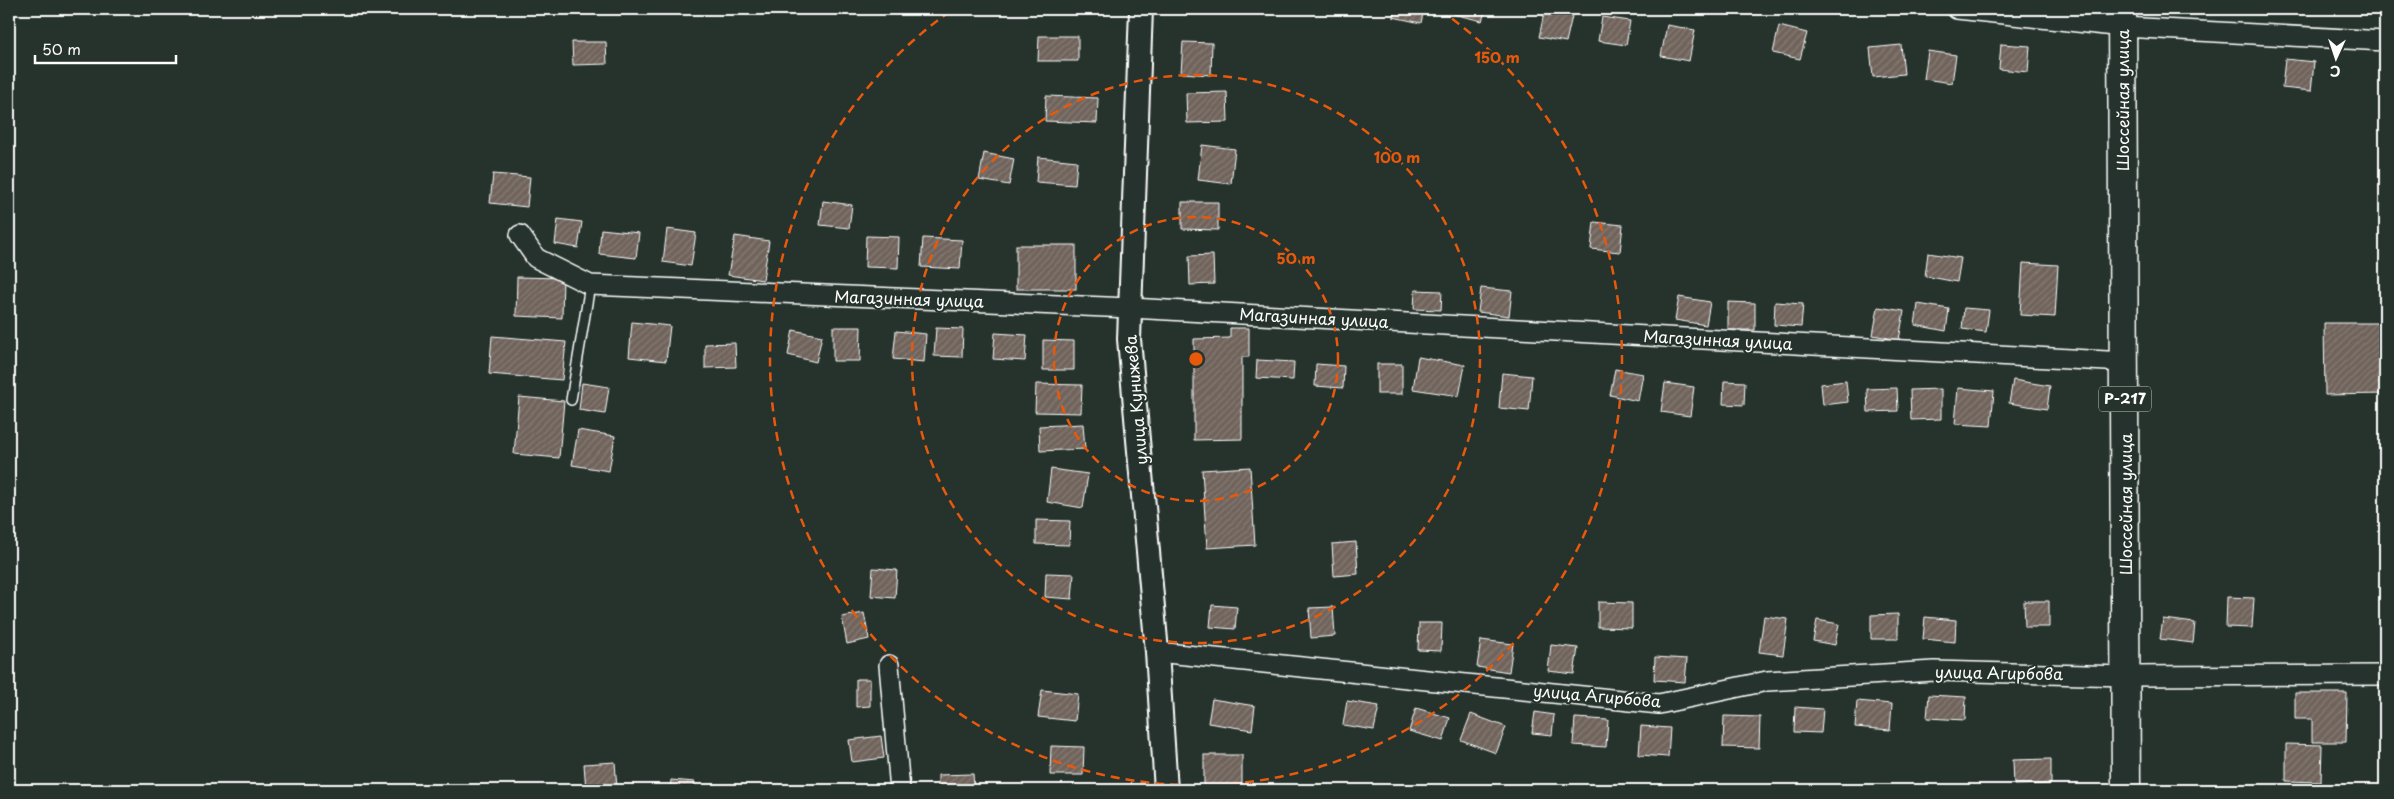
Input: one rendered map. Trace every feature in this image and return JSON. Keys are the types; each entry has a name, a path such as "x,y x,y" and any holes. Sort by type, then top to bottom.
{"highway":[{"name":"Шоссейная улица","path":"2122,18 2126,790"}],"street":[{"name":"улица Кунижева","path":"1141,9 1129,339 1158,652 1166,790"},
{"path":"1957,9 2122,18 2385,41"},
{"name":"Магазинная улица","path":"520,235 536,258 590,285 1130,308 2125,362"},
{"name":"улица Агирбова","path":"1158,652 1659,704 1767,681 1934,671 2126,676 2385,675"},
{"path":"889,665 900,790"}],"lane":[{"path":"571,400 590,285"}],"building":[{"path":"1043,9 1087,9 1087,12"},
{"path":"1395,9 1424,9 1421,23 1393,17"},
{"path":"1454,9 1486,9 1482,21 1453,14"},
{"path":"1545,9 1573,12 1566,42 1539,37"},
{"path":"1602,17 1630,21 1626,45 1598,41"},
{"path":"1667,25 1695,30 1689,61 1661,56"},
{"path":"1779,26 1807,33 1800,59 1773,53"},
{"path":"1039,36 1078,36 1078,61 1038,61"},
{"path":"572,42 606,42 607,64 573,65"},
{"path":"1183,42 1212,43 1211,75 1181,73"},
{"path":"2001,44 2030,46 2028,72 1999,69"},
{"path":"1901,45 1904,74 1873,77 1870,48"},
{"path":"1928,51 1956,55 1952,83 1924,79"},
{"path":"2285,59 2314,62 2311,91 2282,88"},
{"path":"1227,92 1228,122 1187,123 1186,93"},
{"path":"1046,96 1098,98 1097,123 1045,121"},
{"path":"1202,145 1235,149 1231,184 1198,180"},
{"path":"984,153 1014,159 1009,185 979,180"},
{"path":"1038,157 1077,161 1075,185 1036,182"},
{"path":"493,174 530,177 527,207 490,203"},
{"path":"823,201 852,205 849,228 820,225"},
{"path":"1182,202 1218,202 1218,230 1182,229"},
{"path":"558,219 582,222 578,248 555,244"},
{"path":"1594,222 1623,225 1620,252 1591,249"},
{"path":"601,229 639,233 636,258 599,254"},
{"path":"667,229 696,233 691,266 663,262"},
{"path":"735,236 769,241 763,280 728,275"},
{"path":"866,236 899,237 898,268 865,267"},
{"path":"923,238 962,240 960,269 921,267"},
{"path":"1016,245 1076,245 1076,289 1016,289"},
{"path":"1928,253 1961,258 1957,282 1925,276"},
{"path":"1213,255 1214,284 1190,285 1189,256"},
{"path":"2023,263 2058,265 2055,317 2020,315"},
{"path":"517,277 563,278 562,318 516,316"},
{"path":"1481,288 1512,291 1509,316 1478,312"},
{"path":"1415,290 1442,291 1441,310 1414,309"},
{"path":"1679,297 1710,302 1706,325 1675,320"},
{"path":"1728,302 1755,303 1755,330 1728,330"},
{"path":"1775,302 1803,304 1801,327 1774,325"},
{"path":"1918,304 1949,309 1946,331 1915,325"},
{"path":"1878,307 1904,311 1899,340 1873,335"},
{"path":"1964,308 1989,310 1986,332 1962,329"},
{"path":"632,322 670,326 666,361 629,357"},
{"path":"2324,323 2385,323 2385,394 2325,395"},
{"path":"833,327 861,327 860,361 833,361"},
{"path":"936,328 963,329 962,357 934,356"},
{"path":"1230,328 1249,328 1249,357 1242,357 1242,439 1194,440 1194,339 1230,338"},
{"path":"793,330 822,336 816,362 788,355"},
{"path":"896,331 926,334 924,362 893,359"},
{"path":"995,333 1027,335 1025,361 993,359"},
{"path":"492,336 566,342 562,380 489,374"},
{"path":"1043,340 1074,341 1074,370 1043,370"},
{"path":"735,343 736,367 705,368 705,344"},
{"path":"1418,357 1465,365 1459,396 1413,389"},
{"path":"1257,360 1294,362 1293,380 1256,378"},
{"path":"1316,364 1344,366 1343,388 1315,386"},
{"path":"1377,364 1402,364 1402,394 1377,394"},
{"path":"1615,369 1643,374 1638,401 1610,395"},
{"path":"1502,373 1532,376 1529,411 1499,408"},
{"path":"2013,380 2050,386 2047,409 2009,403"},
{"path":"1724,381 1745,382 1744,405 1723,404"},
{"path":"1846,381 1848,402 1823,405 1821,384"},
{"path":"582,383 609,387 605,414 579,410"},
{"path":"1665,383 1694,387 1690,416 1661,412"},
{"path":"1036,384 1082,385 1081,413 1035,412"},
{"path":"1897,388 1898,411 1868,412 1867,389"},
{"path":"1958,388 1994,391 1991,426 1955,424"},
{"path":"1941,389 1941,419 1911,420 1910,390"},
{"path":"519,397 564,401 559,458 514,454"},
{"path":"1083,424 1085,449 1040,451 1039,426"},
{"path":"578,430 615,436 609,471 572,465"},
{"path":"1250,467 1255,545 1207,548 1202,470"},
{"path":"1051,469 1088,474 1083,508 1047,502"},
{"path":"1036,520 1070,521 1069,545 1036,544"},
{"path":"1356,542 1358,574 1334,576 1332,544"},
{"path":"873,568 897,570 895,598 871,596"},
{"path":"1046,573 1074,574 1072,599 1045,597"},
{"path":"2227,597 2254,598 2252,628 2226,627"},
{"path":"2024,601 2049,601 2049,627 2025,627"},
{"path":"1598,602 1632,603 1632,628 1598,627"},
{"path":"1212,605 1237,607 1235,629 1210,627"},
{"path":"1333,607 1335,636 1311,638 1309,608"},
{"path":"864,613 869,639 847,644 842,617"},
{"path":"1898,614 1898,639 1871,639 1871,615"},
{"path":"1764,616 1788,619 1783,655 1759,652"},
{"path":"1925,617 1956,620 1955,642 1923,639"},
{"path":"2163,619 2195,623 2193,643 2160,639"},
{"path":"1817,620 1839,624 1835,645 1813,641"},
{"path":"1419,623 1442,623 1441,651 1418,650"},
{"path":"1481,640 1513,644 1509,672 1477,667"},
{"path":"1551,645 1578,648 1574,674 1548,671"},
{"path":"1655,657 1687,659 1685,682 1654,680"},
{"path":"856,679 870,679 870,706 856,707"},
{"path":"1042,690 1078,694 1075,721 1038,717"},
{"path":"2295,693 2347,693 2346,742 2312,742 2312,719 2295,719"},
{"path":"1929,695 1966,697 1965,720 1927,718"},
{"path":"1212,699 1255,706 1252,730 1208,723"},
{"path":"1347,701 1379,706 1374,730 1343,725"},
{"path":"1857,701 1892,704 1890,730 1855,727"},
{"path":"1795,707 1823,709 1821,733 1794,732"},
{"path":"1416,708 1450,718 1443,741 1409,731"},
{"path":"1535,712 1554,715 1552,735 1532,733"},
{"path":"1471,714 1506,727 1496,753 1461,740"},
{"path":"1724,716 1760,717 1759,748 1723,747"},
{"path":"1575,718 1608,720 1606,747 1573,745"},
{"path":"1641,726 1670,728 1668,757 1639,755"},
{"path":"881,736 884,758 852,762 849,740"},
{"path":"2286,744 2322,745 2321,782 2286,781"},
{"path":"1051,746 1084,747 1083,775 1050,775"},
{"path":"1204,755 1242,755 1242,788 1204,788"},
{"path":"2051,759 2051,784 2014,785 2013,760"},
{"path":"615,762 617,789 586,790 584,764"},
{"path":"973,774 974,790 938,790 938,775"},
{"path":"671,780 695,782 694,790 670,790"}]}
